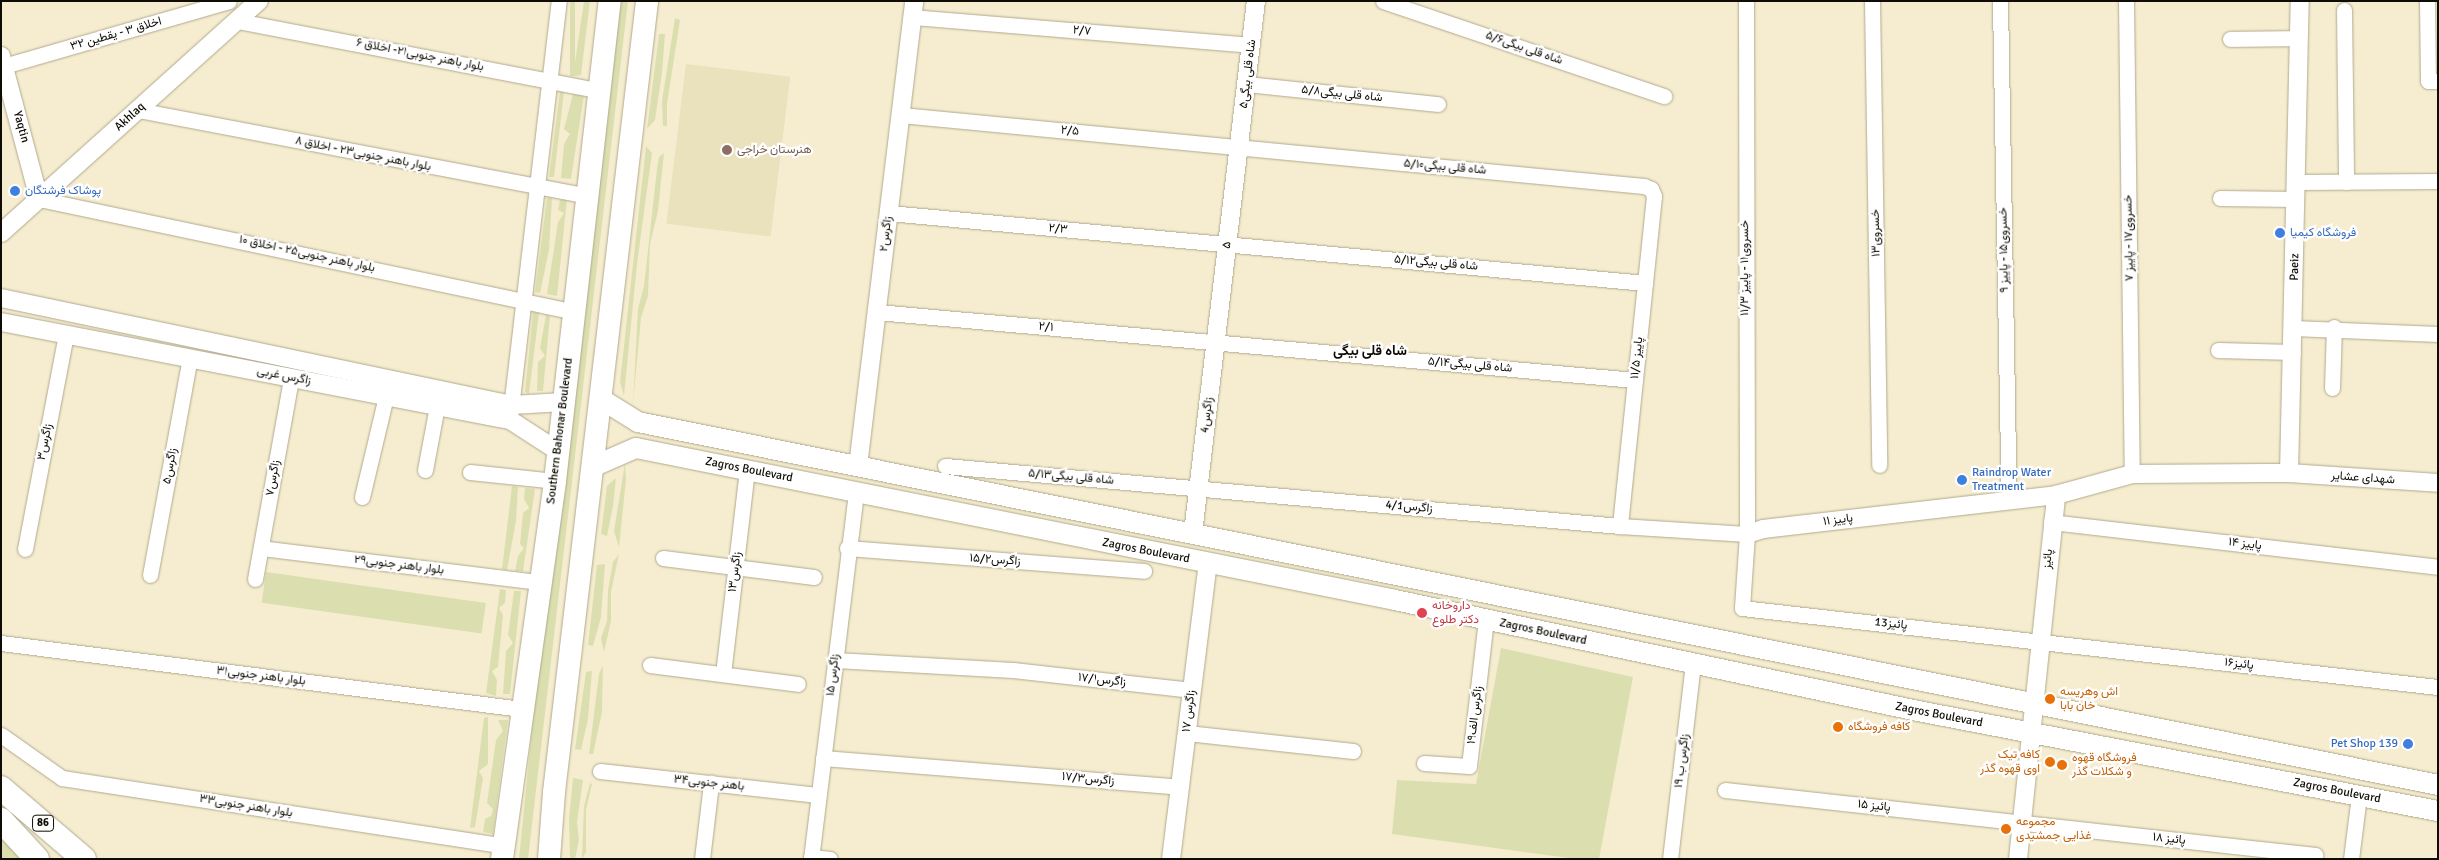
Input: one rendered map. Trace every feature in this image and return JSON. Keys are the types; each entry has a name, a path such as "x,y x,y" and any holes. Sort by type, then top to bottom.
{"highway":[{"name":"86","path":"1,788 84,859"},
{"path":"1,820 37,859"}],"main road":[{"name":"Southern Bahonar Boulevard","path":"506,854 526,672 538,582 555,480 610,1"},
{"path":"549,859 568,675 647,1"},
{"name":"Zagros Boulevard","path":"601,399 638,422 2438,785"},
{"path":"592,467 636,448 629,436 630,429 638,422"},
{"name":"Zagros Boulevard","path":"636,448 1395,600 1918,711 2438,811"},
{"path":"1025,526 1030,501"},
{"path":"1395,600 1400,575"},
{"path":"506,854 526,672"},
{"path":"537,859 552,745 568,675"},
{"path":"1918,711 1925,683"},
{"path":"2160,757 2167,731"}],"street":[{"name":"اخلاق ۳ - یقطین ۳۲","path":"3,61 229,1"},
{"name":"Akhlaq","path":"1,233 259,1"},
{"path":"511,412 559,1"},
{"name":"شاه قلی بیگی۵","path":"1239,147 1256,1"},
{"name":"شاه قلی بیگی۵/۶","path":"1384,1 1664,96"},
{"name":"خسروى۱۱ - پاییز ۱۱/۳","path":"1742,608 1747,534 1746,1"},
{"name":"خسروى۱۳","path":"1872,1 1879,465"},
{"name":"خسروى۱۵ - پاییز ۹","path":"2000,1 2009,500"},
{"name":"خسروى۱۷ - پاییز ۷","path":"2126,1 2132,474"},
{"name":"Paeiz","path":"2289,473 2300,1"},
{"path":"2427,1 2428,81 2438,81"},
{"name":"۲/۷","path":"913,9 1251,45"},
{"name":"زاگرس۲","path":"858,466 913,9"},
{"path":"2344,10 2346,182"},
{"name":"بلوار باهنر جنوبی۲۱- اخلاق ۶","path":"238,21 601,91"},
{"path":"2230,38 2299,38"},
{"name":"Yaqtin","path":"3,61 6,90 39,199"},
{"name":"شاه قلی بیگی۵/۸","path":"1247,84 1438,104"},
{"name":"بلوار باهنر جنوبی۲۳ - اخلاق ۸","path":"138,110 588,196"},
{"name":"۲/۵","path":"901,115 1239,147"},
{"name":"شاه قلی بیگی۵/۱۰","path":"1239,147 1644,186 1651,189"},
{"name":"۵","path":"1216,342 1239,147"},
{"path":"2220,198 2296,191 2346,182 2438,181"},
{"name":"پاییز ۱۱/۵","path":"1620,526 1654,196 1651,189"},
{"name":"بلوار باهنر جنوبی۲۵ - اخلاق ۱۰","path":"39,199 524,299 575,312"},
{"name":"۲/۳","path":"889,213 1227,244"},
{"name":"شاه قلی بیگی۵/۱۲","path":"1227,244 1645,282"},
{"name":"زاگرس غربی","path":"1,298 511,412 558,451"},
{"name":"۲/۱","path":"877,312 1216,342"},
{"name":"زاگرس غربی","path":"1,322 437,406 511,412 564,402"},
{"path":"2293,328 2334,327 2438,334"},
{"path":"2332,388 2334,327"},
{"name":"زاگرس۳","path":"25,549 66,335"},
{"name":"شاه قلی بیگی۵/۱۴","path":"1216,342 1635,380"},
{"name":"زاگرس4","path":"1193,533 1216,342"},
{"path":"2218,350 2293,352"},
{"name":"زاگرس۵","path":"150,575 190,358"},
{"name":"زاگرس۷","path":"255,579 292,378"},
{"path":"362,497 386,396"},
{"path":"425,470 437,406"},
{"name":"شاه قلی بیگی۵/۱۳","path":"945,466 1198,489"},
{"name":"زاگرس۱۳","path":"723,674 747,470"},
{"path":"470,472 555,480"},
{"path":"2056,495 2132,474 2289,473"},
{"name":"شهدای عشایر","path":"2289,473 2438,483"},
{"name":"4/1زاگرس","path":"1198,489 1620,526"},
{"name":"زاگرس ۱۵","path":"811,858 847,548 856,491"},
{"name":"پاییز ۱۱","path":"1620,526 1747,534 1763,529 2056,495"},
{"name":"پائیز","path":"2018,859 2036,704 2051,522 2056,495"},
{"name":"پاییز ۱۴","path":"2051,522 2438,566"},
{"name":"بلوار باهنر جنوبی۲۹","path":"261,548 538,582"},
{"name":"زاگرس۱۵/۲","path":"847,548 1144,571"},
{"path":"663,558 814,577"},
{"name":"زاگرس ۱۷","path":"1171,859 1208,563"},
{"name":"پائیز13","path":"1742,608 2041,640"},
{"name":"زاگرس الف۱۹","path":"1424,763 1469,766 1486,620"},
{"name":"پائیز۱۶","path":"2041,640 2438,687"},
{"name":"بلوار باهنر جنوبی۳۱","path":"1,643 522,709"},
{"name":"زاگرس۱۷/۱","path":"835,660 1013,670 1192,690"},
{"name":"زاگرس ب ۱۹","path":"1670,859 1693,664"},
{"path":"650,665 798,684"},
{"path":"1186,733 1353,752"},
{"name":"بلوار باهنر جنوبی۳۳","path":"1,735 62,778 506,854"},
{"name":"زاگرس۱۷/۳","path":"823,758 1180,787"},
{"name":"باهنر جنوبی۳۴","path":"600,771 818,796"},
{"path":"702,859 711,783"},
{"name":"پائیز ۱۵","path":"1725,790 2022,823"},
{"path":"2351,859 2359,796"},
{"name":"پائیز ۱۸","path":"2022,823 2315,855"},
{"path":"811,858 830,859"}],"shaded area":[{"name":"هنرستان خراجی","path":"686,64 790,77 771,237 666,224"}],"green space":[{"path":"570,1 575,1 575,76 570,76"},
{"path":"584,1 590,1 581,75 573,76"},
{"path":"614,1 628,1 528,859 519,859 547,580"},
{"path":"675,18 680,20 667,104 667,126 663,126 662,101"},
{"path":"659,34 665,34 662,73 655,120 647,129"},
{"path":"560,91 564,92 554,177 549,177"},
{"path":"573,94 584,95 571,179 561,178 564,144 570,134 564,129"},
{"path":"646,146 652,153 637,264 624,396 620,382"},
{"path":"664,153 658,211 650,244 648,296 641,318 633,403 638,309 644,286 659,157"},
{"path":"547,198 552,198 549,250 540,293 535,292"},
{"path":"567,199 557,296 547,294 558,222 564,213 558,210 560,200"},
{"path":"533,312 539,313 529,394 525,392"},
{"path":"546,315 550,316 543,391 537,391 538,362 545,356 540,348"},
{"path":"625,463 626,479 619,547 614,531"},
{"path":"616,478 607,536 601,534 607,486"},
{"path":"512,486 518,487 516,521 507,570 502,569"},
{"path":"525,488 535,489 523,571 515,571 518,556 524,548 520,544 523,513 529,508 524,499"},
{"path":"619,554 611,592 611,621 604,652 601,638 607,621 608,590 613,562"},
{"path":"605,564 601,617 593,646 588,645 597,565"},
{"path":"266,572 486,603 482,634 262,603"},
{"path":"500,589 506,590 505,603 499,608 503,615 498,667 492,671 497,680 496,696 486,693"},
{"path":"514,591 521,591 510,694 503,694 506,651 513,643 508,635"},
{"path":"1501,648 1633,677 1599,859 1576,859 1392,834 1397,780 1476,784"},
{"path":"603,665 602,712 593,754 589,754 599,674"},
{"path":"592,671 588,719 581,750 575,749 586,672"},
{"path":"488,717 488,764 479,771 483,778 475,827 470,828 484,718"},
{"path":"498,720 508,720 493,834 483,832 485,819 491,816 493,809 487,803 496,740 503,731"},
{"path":"573,778 583,780 577,822 579,840 575,859 570,859 569,819"},
{"path":"590,783 592,784 586,810 586,852 582,859 584,806"},
{"path":"1,824 43,859 1,859"}],"place":[{"name":"هنرستان خراجی","path":"727,150"},
{"name":"پوشاک فرشتگان","path":"15,191"},
{"name":"فروشگاه کیمیا","path":"2280,233"},
{"name":"Raindrop Water Treatment","path":"1962,480"},
{"name":"داروخانه دکتر طلوع","path":"1422,613"},
{"name":"اش وهريسه خان بابا","path":"2050,699"},
{"name":"کافه فروشگاه","path":"1838,727"},
{"name":"Pet Shop 139","path":"2408,744"},
{"name":"کافه تیک اوی قهوه گذر","path":"2050,762"},
{"name":"فروشگاه قهوه و شکلات گذر","path":"2062,765"},
{"name":"مجموعه غذایی جمشیدی","path":"2006,829"}],"district":[{"name":"شاه قلی بیگی","path":"1370,351"}]}
